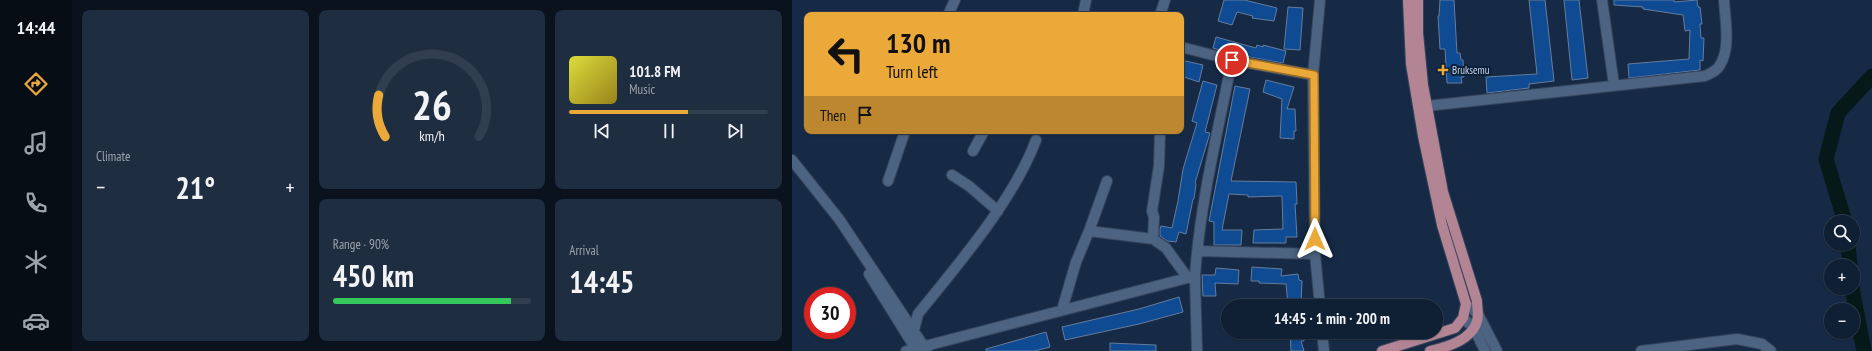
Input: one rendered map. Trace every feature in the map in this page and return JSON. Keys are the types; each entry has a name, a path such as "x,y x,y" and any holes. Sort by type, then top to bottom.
{"main road":[{"path":"1382,351 1444,333 1455,328 1464,318 1466,304 1442,226 1423,136 1411,64 1408,0"},
{"path":"1418,0 1420,56 1427,106 1443,192 1477,301 1478,314 1474,328 1467,336 1456,343 1430,351"}],"street":[{"path":"949,12 955,0"},
{"path":"1084,12 1086,0"},
{"path":"1161,12 1165,0"},
{"path":"1319,299 1315,254 1314,75 1320,0"},
{"path":"1602,0 1614,85"},
{"path":"1427,106 1705,76 1714,72 1720,66 1723,59 1726,46 1724,0"},
{"path":"1184,48 1232,60 1314,75"},
{"path":"1198,351 1191,277 1232,60"},
{"path":"888,181 904,134"},
{"path":"973,151 982,134"},
{"path":"1153,239 1154,217 1152,211 1159,166 1160,134"},
{"path":"914,330 918,314 998,211 1028,161 1036,140"},
{"path":"792,160 839,219 914,330 918,349"},
{"path":"792,170 823,206 848,241 918,349"},
{"path":"952,175 969,186 998,211"},
{"path":"1062,310 1076,262 1107,181"},
{"path":"1089,231 1153,239 1166,248 1191,277"},
{"path":"1197,251 1315,254"},
{"path":"918,349 1191,277"},
{"path":"1466,304 1478,314 1497,351"},
{"path":"1464,318 1474,328 1485,351"},
{"path":"1323,339 1324,351"},
{"path":"1644,351 1737,339 1762,344 1771,351"}],"building":[{"path":"1224,0 1244,0 1277,8 1274,21 1252,18 1253,16 1237,12 1232,25 1218,21"},
{"path":"1440,0 1454,0 1457,53 1460,53 1461,60 1463,60 1464,77 1461,77 1462,83 1447,83 1445,49 1440,49 1438,16"},
{"path":"1529,0 1545,0 1554,81 1529,84 1529,88 1487,93 1486,77 1537,74"},
{"path":"1564,0 1579,0 1588,78 1572,80"},
{"path":"1614,0 1674,0 1674,2 1697,0 1698,7 1700,7 1702,24 1700,24 1701,38 1704,38 1703,61 1700,60 1700,70 1629,78 1628,64 1689,59 1690,30 1685,31 1683,15 1643,9 1643,7 1614,5"},
{"path":"1288,7 1303,8 1300,50 1284,49"},
{"path":"1216,37 1256,48 1257,45 1263,47 1263,45 1286,51 1283,63 1233,54 1213,48"},
{"path":"1184,61 1203,65 1199,82 1184,77"},
{"path":"1266,80 1294,87 1287,109 1295,109 1296,131 1294,131 1294,139 1280,138 1282,99 1263,92"},
{"path":"1203,81 1217,85 1205,132 1210,133 1195,183 1194,199 1186,234 1179,232 1176,242 1167,241 1160,236 1160,229 1161,226 1172,228 1183,169 1197,123 1192,121"},
{"path":"1235,86 1250,89 1231,181 1296,182 1297,204 1295,204 1297,237 1286,237 1286,243 1253,243 1254,230 1283,229 1282,196 1248,197 1248,195 1229,194 1222,230 1242,230 1241,245 1214,245 1214,222 1209,221"},
{"path":"1252,267 1282,269 1281,276 1298,274 1299,280 1302,281 1301,299 1287,299 1286,284 1259,283 1259,281 1251,281"},
{"path":"1216,268 1239,270 1238,284 1215,283 1216,296 1203,296 1202,275 1215,275"},
{"path":"1179,297 1183,312 1139,324 1065,340 1062,327 1139,309"},
{"path":"1046,332 1050,347 1035,351 986,351 986,349"},
{"path":"1290,339 1304,339 1304,341 1301,341 1304,351 1291,351"},
{"path":"1110,343 1156,345 1156,351 1110,351"}],"waterway":[{"path":"1843,215 1826,159 1838,113 1872,76"},
{"path":"1849,251 1849,259"},
{"path":"1853,295 1864,351"}],"place":[{"name":"Bruksemu","path":"1443,70"}],"route":[{"path":"1232,60 1314,75 1315,239"}]}
